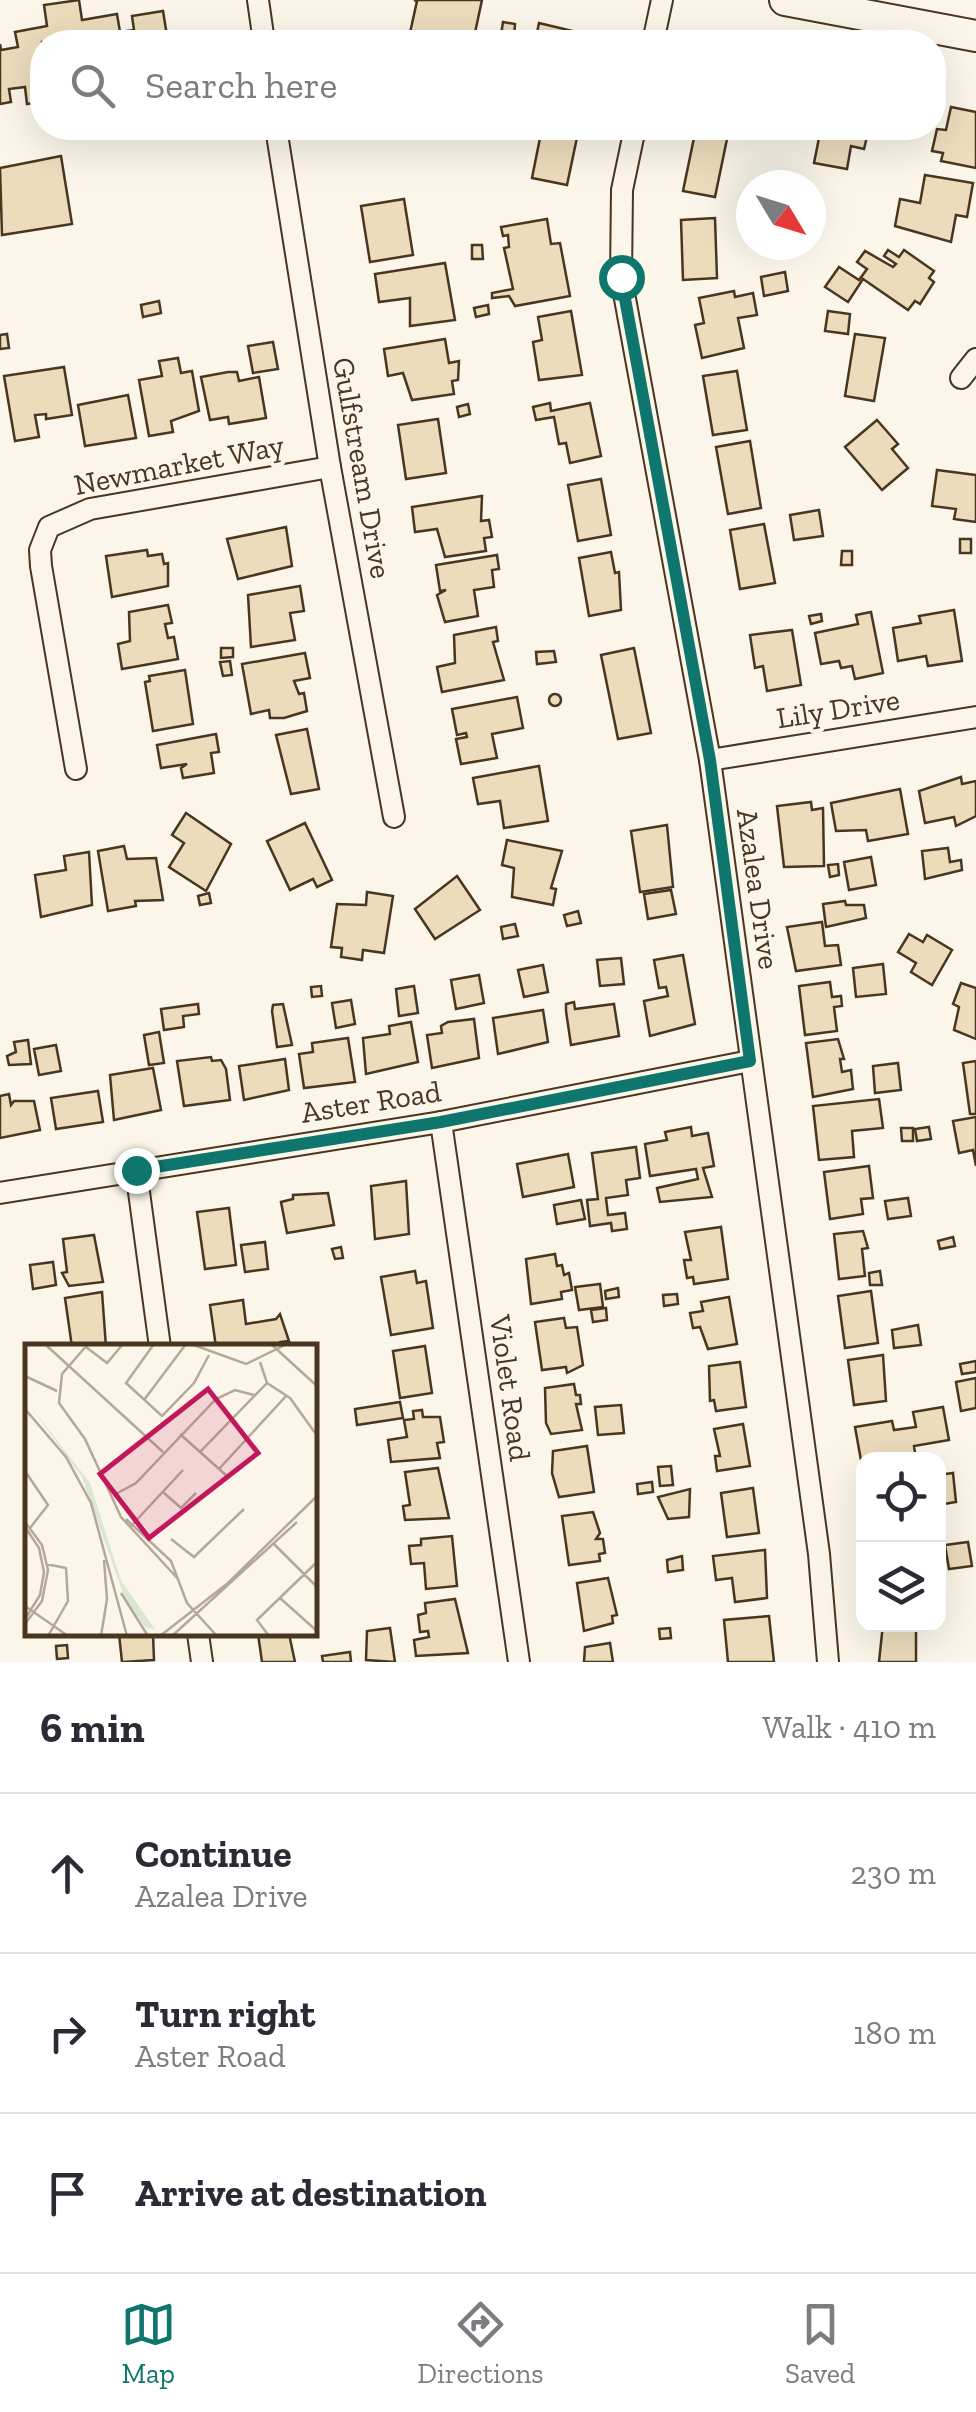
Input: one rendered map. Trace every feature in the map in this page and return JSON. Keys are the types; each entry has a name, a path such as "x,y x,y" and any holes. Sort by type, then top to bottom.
{"street":[{"path":"258,0 262,30"},
{"path":"656,30 662,0"},
{"path":"785,0 944,30"},
{"path":"946,30 976,36"},
{"name":"Gulfstream Drive","path":"278,140 330,466 394,817"},
{"name":"Azalea Drive","path":"632,140 622,190 621,277 710,760 819,1554 828,1662"},
{"path":"961,378 976,359"},
{"name":"Newmarket Way","path":"76,769 41,566 40,550 49,527 90,509 330,466"},
{"name":"Lily Drive","path":"710,760 976,716"},
{"name":"Aster Road","path":"0,1192 441,1122 750,1061"},
{"name":"Violet Road","path":"441,1122 519,1662"},
{"path":"136,1170 160,1344"},
{"path":"198,1637 202,1662"}],"building":[{"path":"79,0 82,20 117,14 120,30 30,30 30,104 25,87 9,89 11,102 0,104 0,44 1,50 18,47 15,32 47,26 44,5"},
{"path":"414,0 482,0 476,30 411,30 417,1"},
{"path":"163,11 166,30 134,30 132,16"},
{"path":"503,22 515,24 515,30 502,30"},
{"path":"539,23 568,30 538,30"},
{"path":"951,107 976,112 976,168 941,161 943,153 932,151 934,140 946,140"},
{"path":"540,140 576,140 567,185 532,178"},
{"path":"694,140 727,140 715,197 683,191"},
{"path":"819,140 866,140 864,149 851,146 847,169 814,163"},
{"path":"61,156 72,224 2,235 0,168"},
{"path":"925,175 973,183 967,217 956,215 951,242 895,226 900,199 920,203"},
{"path":"404,199 413,255 370,262 361,206"},
{"path":"715,218 717,278 683,280 681,220"},
{"path":"547,219 551,244 560,243 570,296 515,306 509,296 492,298 492,293 513,289 504,248 509,247 508,235 503,236 501,227"},
{"path":"472,245 482,245 483,259 472,259"},
{"path":"888,250 899,257 904,250 934,271 929,278 934,282 920,304 915,301 908,310 863,279 848,302 825,287 839,267 859,280 867,269 857,262 865,251 893,267 896,264 884,256"},
{"path":"445,263 455,320 410,326 410,298 379,302 375,274"},
{"path":"785,272 788,291 764,296 761,277"},
{"path":"734,291 735,297 753,293 757,315 738,318 744,348 702,358 695,325 704,323 699,298"},
{"path":"159,301 161,313 143,317 141,305"},
{"path":"488,305 489,314 476,317 474,308"},
{"path":"571,311 582,375 539,380 533,342 542,340 538,317"},
{"path":"828,311 850,314 848,334 825,331"},
{"path":"7,334 9,348 0,349 0,335"},
{"path":"855,334 885,338 874,401 845,396"},
{"path":"445,339 449,363 459,361 458,380 452,381 454,394 412,400 403,373 388,376 384,349"},
{"path":"273,342 278,369 253,373 248,346"},
{"path":"178,358 181,373 192,371 199,411 171,421 173,432 149,436 139,380 162,376 159,361"},
{"path":"64,367 72,415 46,419 46,414 35,415 39,437 15,441 4,376"},
{"path":"737,371 747,430 713,435 703,376"},
{"path":"237,372 239,381 259,377 266,418 229,424 228,417 210,420 201,377"},
{"path":"128,395 136,438 85,446 78,405"},
{"path":"550,403 551,411 590,403 601,456 570,463 566,443 559,444 554,417 536,420 533,407"},
{"path":"468,404 470,414 459,417 457,407"},
{"path":"438,419 446,473 406,479 398,425"},
{"path":"877,420 898,444 892,449 908,468 882,490 845,447"},
{"path":"750,441 761,508 728,514 716,447"},
{"path":"937,470 976,475 976,522 954,519 956,509 932,506"},
{"path":"601,479 611,535 578,541 568,485"},
{"path":"482,496 481,521 489,520 492,537 484,538 486,551 445,557 437,529 415,532 412,507"},
{"path":"819,510 823,536 794,540 790,515"},
{"path":"764,524 775,583 740,589 730,530"},
{"path":"286,527 292,566 238,579 227,539"},
{"path":"960,539 971,539 971,553 960,553"},
{"path":"147,550 148,556 162,554 164,564 168,563 168,586 112,597 106,556"},
{"path":"842,551 852,551 852,565 841,565"},
{"path":"611,552 615,573 619,572 621,610 589,616 579,558"},
{"path":"497,555 499,569 492,570 494,587 474,590 478,616 445,622 437,595 446,590 440,591 436,565"},
{"path":"300,586 304,611 290,613 295,640 251,647 248,595"},
{"path":"168,605 172,623 165,624 168,638 174,637 178,659 122,669 118,644 130,641 129,612"},
{"path":"954,610 962,661 928,666 926,656 898,661 893,628 921,623 919,616"},
{"path":"871,612 883,673 855,679 852,666 841,668 839,661 821,664 815,633 858,624 856,615"},
{"path":"821,614 822,621 811,624 809,616"},
{"path":"496,627 498,641 493,642 504,680 442,692 437,667 455,663 454,635"},
{"path":"792,630 801,685 767,691 763,666 755,668 750,635"},
{"path":"221,648 233,648 233,657 221,658"},
{"path":"634,648 651,733 618,739 601,655"},
{"path":"554,651 556,662 537,664 536,652"},
{"path":"305,653 310,678 294,681 299,694 304,693 307,711 284,718 270,718 269,710 251,714 242,664"},
{"path":"230,661 232,675 223,676 220,662"},
{"path":"185,670 193,724 153,731 145,682 150,681 149,676"},
{"path":"555,694 561,700 555,706 549,700"},
{"path":"517,697 523,728 492,734 497,758 461,764 456,739 467,737 466,733 457,735 452,709"},
{"path":"307,729 319,789 291,794 276,735"},
{"path":"216,734 219,752 211,753 214,773 183,778 181,768 187,764 161,768 157,745"},
{"path":"539,766 548,821 504,828 500,801 478,804 473,778"},
{"path":"961,777 962,784 976,781 976,816 956,826 954,817 925,823 919,791"},
{"path":"900,789 908,834 868,841 866,830 836,831 831,803"},
{"path":"811,802 812,810 823,808 824,866 784,867 777,806"},
{"path":"186,813 231,844 206,891 169,867 184,843 172,835"},
{"path":"305,823 332,880 317,887 313,879 290,890 267,841"},
{"path":"667,825 673,887 640,892 631,831"},
{"path":"507,840 562,851 551,888 556,889 553,905 512,897 514,868 502,865"},
{"path":"124,846 127,859 156,858 163,900 135,901 136,906 108,911 98,851"},
{"path":"948,848 950,862 961,860 962,870 925,879 922,851"},
{"path":"89,852 92,905 41,917 35,875 66,870 64,856"},
{"path":"871,857 876,885 849,890 844,862"},
{"path":"838,864 839,875 830,877 828,865"},
{"path":"457,876 480,910 435,939 415,909"},
{"path":"671,890 676,914 648,919 644,894"},
{"path":"367,892 393,896 384,953 363,950 362,960 341,957 342,948 331,947 337,904 366,905"},
{"path":"209,893 211,903 200,905 198,896"},
{"path":"845,901 846,905 864,905 866,918 826,927 823,904"},
{"path":"578,911 581,923 567,926 564,915"},
{"path":"822,922 825,946 838,945 841,965 796,971 787,927"},
{"path":"515,924 518,936 503,939 501,927"},
{"path":"909,934 923,942 927,935 952,950 932,985 911,972 916,963 898,952"},
{"path":"683,955 695,1024 650,1036 644,1001 668,996 666,987 659,988 654,960"},
{"path":"621,958 624,984 600,986 597,960"},
{"path":"883,964 886,994 856,997 853,968"},
{"path":"543,965 548,992 524,997 518,970"},
{"path":"479,975 484,1003 456,1009 451,980"},
{"path":"830,982 832,997 841,996 842,1006 834,1007 837,1031 805,1035 799,986"},
{"path":"961,983 976,988 976,1039 954,1030 959,1007 953,1004"},
{"path":"321,986 322,996 312,997 311,987"},
{"path":"414,986 418,1013 399,1016 396,989"},
{"path":"351,1000 355,1024 336,1028 332,1003"},
{"path":"574,1002 575,1009 614,1004 619,1036 571,1045 566,1004"},
{"path":"198,1004 199,1014 183,1016 184,1027 164,1030 161,1009"},
{"path":"283,1004 292,1045 277,1047 272,1011 273,1005"},
{"path":"543,1010 548,1042 498,1054 493,1018"},
{"path":"474,1019 479,1058 432,1068 427,1035 442,1033 441,1026 448,1022"},
{"path":"411,1022 418,1062 366,1074 363,1038 390,1034 389,1026"},
{"path":"159,1032 164,1063 149,1065 144,1035"},
{"path":"348,1038 355,1082 304,1088 299,1054 313,1052 312,1043"},
{"path":"838,1039 844,1059 840,1059 842,1072 851,1070 853,1089 813,1097 806,1043"},
{"path":"28,1040 31,1064 9,1065 7,1056 16,1052 14,1042"},
{"path":"56,1045 61,1071 39,1075 34,1049"},
{"path":"211,1057 212,1061 221,1060 226,1069 230,1100 184,1106 177,1061"},
{"path":"285,1059 289,1090 244,1100 239,1066"},
{"path":"976,1061 976,1114 970,1114 963,1063"},
{"path":"898,1063 901,1090 875,1093 873,1066"},
{"path":"153,1068 161,1110 114,1120 110,1075"},
{"path":"98,1091 103,1122 56,1129 51,1098"},
{"path":"9,1094 11,1105 14,1101 34,1101 40,1130 0,1138 0,1096"},
{"path":"879,1099 883,1128 852,1131 854,1157 819,1160 813,1106"},
{"path":"976,1117 976,1166 973,1150 959,1153 953,1121"},
{"path":"691,1127 692,1136 708,1133 714,1166 703,1168 712,1197 660,1202 657,1188 698,1179 696,1169 650,1176 645,1144 667,1140 665,1132"},
{"path":"929,1127 931,1139 917,1141 915,1129"},
{"path":"901,1128 913,1128 913,1141 902,1141"},
{"path":"636,1147 640,1178 626,1180 628,1195 606,1198 608,1215 625,1213 627,1229 612,1231 611,1223 590,1226 587,1200 598,1199 592,1153"},
{"path":"568,1154 574,1187 523,1197 517,1164"},
{"path":"869,1166 873,1198 861,1199 863,1214 830,1219 824,1172"},
{"path":"406,1181 409,1234 375,1239 371,1186"},
{"path":"328,1193 334,1225 287,1233 281,1202 293,1199 293,1195"},
{"path":"908,1198 911,1216 888,1219 885,1201"},
{"path":"581,1200 585,1219 557,1224 554,1205"},
{"path":"229,1208 236,1265 205,1269 197,1212"},
{"path":"721,1227 728,1279 694,1284 693,1277 687,1278 684,1260 691,1260 685,1232"},
{"path":"863,1231 868,1248 862,1249 865,1276 839,1279 834,1234"},
{"path":"94,1235 103,1282 69,1286 62,1273 67,1272 63,1239"},
{"path":"953,1237 955,1246 940,1249 938,1241"},
{"path":"265,1242 268,1269 245,1272 241,1245"},
{"path":"341,1247 343,1258 335,1259 332,1249"},
{"path":"555,1254 557,1266 562,1265 564,1275 569,1273 572,1290 561,1292 562,1299 531,1304 526,1259"},
{"path":"53,1262 56,1285 33,1289 30,1265"},
{"path":"415,1271 417,1283 426,1281 433,1328 391,1335 381,1277"},
{"path":"880,1271 882,1285 870,1285 869,1273"},
{"path":"600,1284 603,1307 579,1310 575,1287"},
{"path":"618,1288 619,1297 606,1299 605,1291"},
{"path":"871,1291 878,1343 845,1348 838,1296"},
{"path":"102,1292 106,1344 72,1344 65,1298"},
{"path":"677,1294 678,1304 664,1306 663,1295"},
{"path":"729,1297 737,1344 708,1349 700,1327 693,1328 690,1313 703,1311 701,1302"},
{"path":"243,1300 246,1324 276,1319 280,1314 289,1341 216,1344 210,1305"},
{"path":"606,1308 607,1320 593,1322 591,1310"},
{"path":"564,1318 566,1328 577,1327 583,1365 567,1373 566,1367 542,1370 535,1322"},
{"path":"918,1325 921,1345 894,1348 892,1330"},
{"path":"425,1346 432,1393 400,1398 393,1351"},
{"path":"883,1355 886,1401 854,1405 848,1360"},
{"path":"976,1361 976,1372 962,1374 960,1364"},
{"path":"740,1362 746,1407 716,1411 714,1400 710,1401 709,1366"},
{"path":"976,1378 976,1408 961,1411 956,1382"},
{"path":"574,1384 576,1395 580,1395 581,1404 576,1404 582,1430 551,1434 546,1423 545,1388"},
{"path":"400,1402 403,1418 357,1425 355,1409"},
{"path":"621,1405 624,1433 598,1435 595,1407"},
{"path":"943,1407 949,1440 914,1446 915,1452 860,1452 855,1427 892,1421 894,1430 916,1427 913,1412"},
{"path":"422,1410 423,1417 440,1417 444,1442 437,1443 440,1458 391,1462 388,1440 407,1437 404,1420 414,1419 413,1411"},
{"path":"743,1424 750,1466 717,1471 715,1456 720,1456 714,1429"},
{"path":"587,1446 594,1492 559,1497 552,1473 553,1451"},
{"path":"671,1466 673,1485 660,1486 658,1467"},
{"path":"438,1468 449,1518 405,1520 403,1506 410,1505 405,1472"},
{"path":"953,1473 956,1502 946,1504 946,1474"},
{"path":"652,1482 653,1492 638,1494 637,1484"},
{"path":"753,1488 759,1533 727,1537 721,1493"},
{"path":"690,1489 689,1517 668,1519 658,1497"},
{"path":"593,1512 600,1533 596,1539 603,1539 605,1553 599,1554 600,1561 569,1565 562,1516"},
{"path":"452,1536 457,1586 426,1589 424,1563 411,1564 409,1546 421,1545 421,1539"},
{"path":"968,1542 972,1566 949,1569 946,1545"},
{"path":"765,1550 767,1598 735,1602 732,1578 716,1580 713,1556"},
{"path":"682,1556 683,1570 668,1572 667,1560"},
{"path":"608,1578 617,1615 612,1616 613,1623 584,1631 577,1583"},
{"path":"455,1599 468,1653 416,1656 414,1640 429,1637 428,1631 420,1632 418,1615 426,1613 425,1603"},
{"path":"769,1616 774,1662 728,1662 724,1620"},
{"path":"390,1628 395,1662 366,1660 367,1631"},
{"path":"670,1628 671,1638 660,1639 659,1629"},
{"path":"882,1632 916,1632 916,1662 879,1662"},
{"path":"119,1637 153,1637 154,1660 122,1662"},
{"path":"258,1637 290,1637 295,1662 262,1662"},
{"path":"610,1643 613,1662 584,1662 585,1647"},
{"path":"67,1645 68,1658 57,1659 56,1646"},
{"path":"350,1652 351,1662 323,1662 322,1656"}],"route":[{"path":"136,1170 441,1122 750,1061 710,760 621,277"}]}
